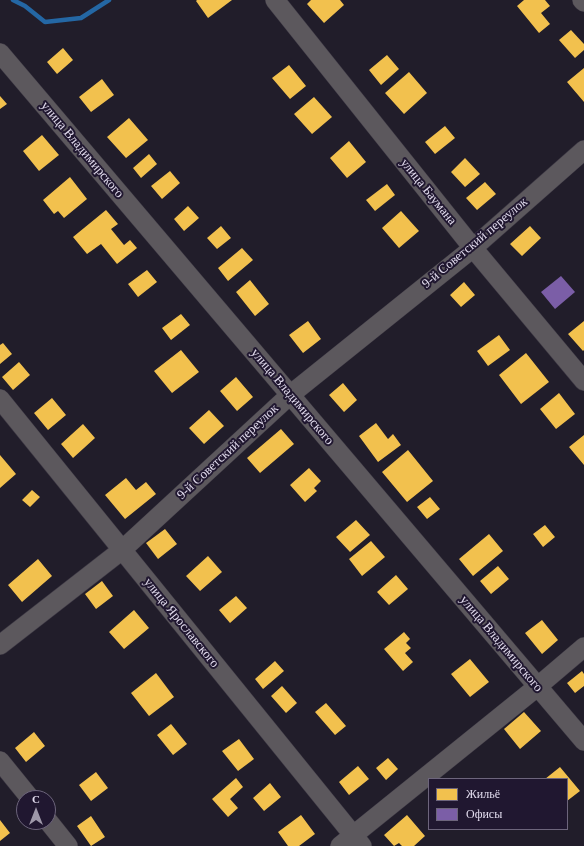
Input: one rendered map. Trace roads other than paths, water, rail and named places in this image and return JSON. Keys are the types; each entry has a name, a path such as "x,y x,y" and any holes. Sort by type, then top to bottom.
{"street":[{"name":"улица Баумана","path":"276,0 473,248 584,381"},
{"name":"улица Владимирского","path":"0,53 537,687 584,740"},
{"name":"9-й Советский переулок","path":"0,645 122,550 290,395 473,248 584,150"},
{"name":"улица Ярославского","path":"0,399 122,550 352,842"},
{"path":"428,778 584,647"},
{"path":"0,761 24,790"},
{"path":"352,842 428,778"},
{"path":"55,830 68,846"}],"waterway":[{"path":"13,0 25,6 45,22 81,18 109,0"}]}
